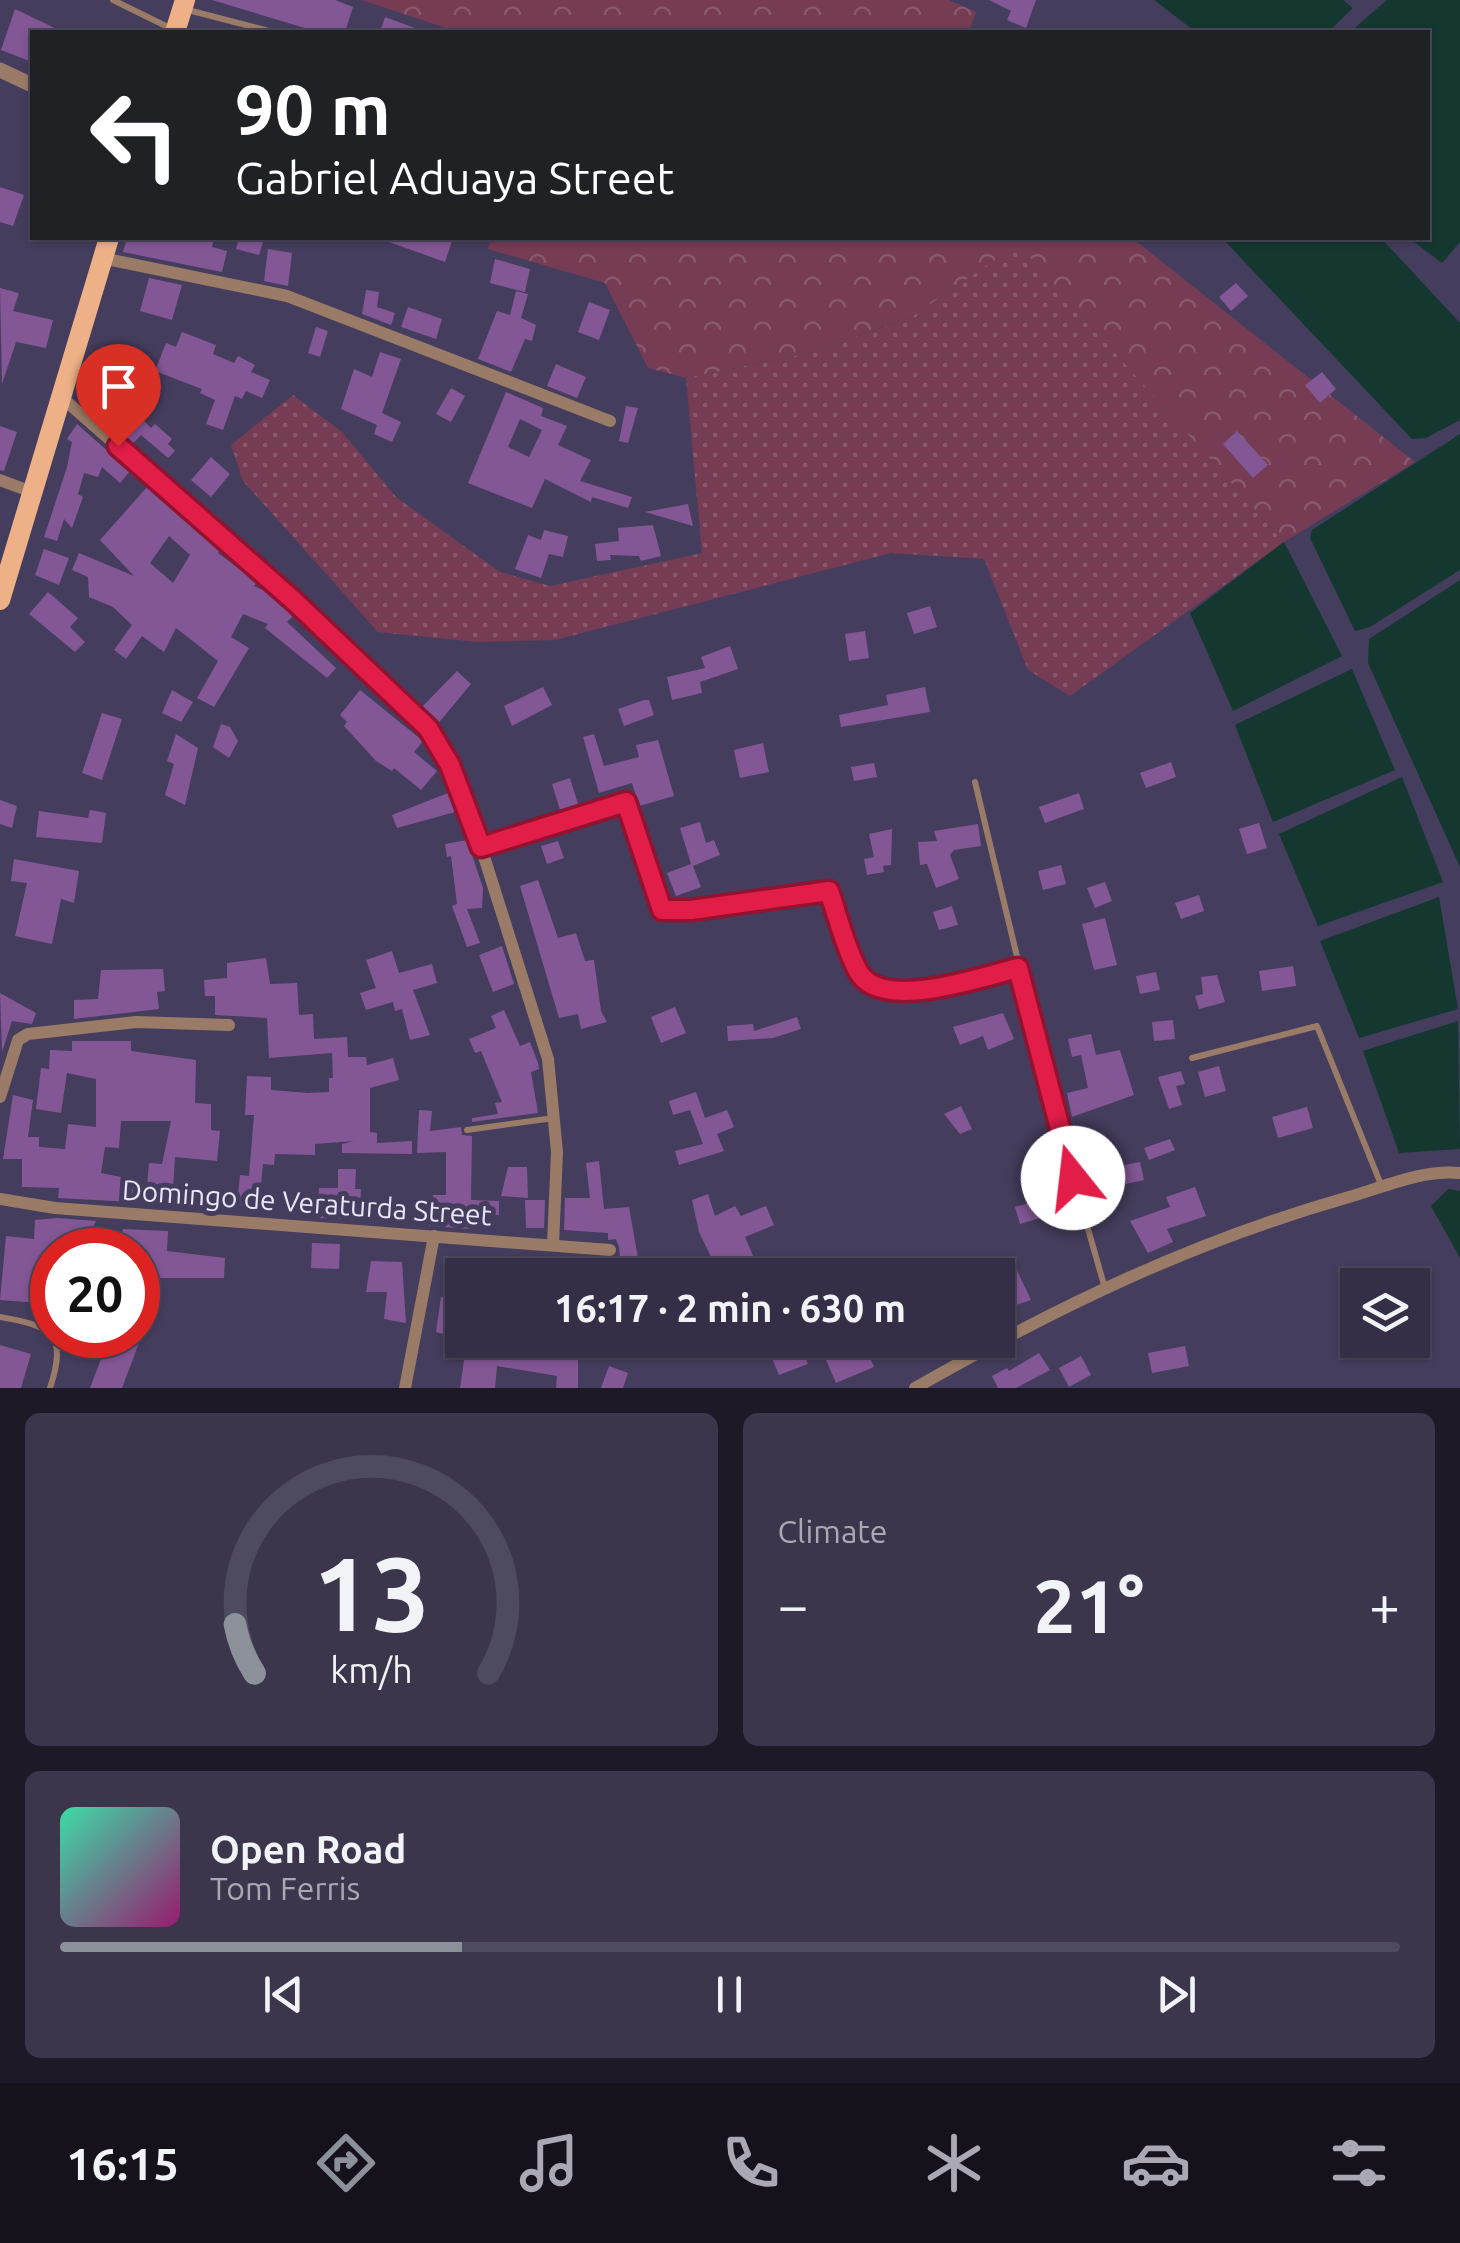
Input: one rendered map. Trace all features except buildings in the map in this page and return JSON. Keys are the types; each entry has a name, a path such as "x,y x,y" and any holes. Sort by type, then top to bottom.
{"main road":[{"path":"177,30 184,4"},
{"path":"0,600 107,240"}],"street":[{"path":"0,70 30,84"},
{"path":"102,258 287,296 610,421"},
{"path":"59,395 293,600 428,728 450,765 481,847 548,1059 555,1118 553,1245"},
{"path":"0,480 32,492"},
{"path":"481,847 626,802 662,910 691,910 829,891 860,975 880,991 910,992 1018,968"},
{"path":"0,1096 18,1040 28,1034 136,1022 229,1025"},
{"path":"916,1388 931,1384 1104,1286 1288,1215 1430,1173 1460,1173"},
{"name":"Domingo de Veraturda Street","path":"0,1199 55,1208 610,1250"},
{"path":"405,1388 434,1236"}],"lane":[{"path":"113,0 172,30"},
{"path":"184,4 267,30"},
{"path":"975,782 1018,968 1104,1286"},
{"path":"1192,1058 1317,1026 1382,1187"},
{"path":"467,1130 555,1118"},
{"path":"0,1317 38,1324 52,1334 58,1344 58,1364 50,1388"}],"green space":[{"path":"361,0 949,0 976,12 970,30 452,30"},
{"path":"491,240 1135,240 1415,462 1284,542 1018,244 910,318 805,354 686,378 648,368 605,283 488,249"},
{"path":"1018,243 1284,542 1070,696 1028,670 984,559 891,553 555,640 477,642 378,632 243,481 231,445 293,395 342,432 396,497 500,572 550,586 702,553 686,378 805,354 910,318"}],"shaded area":[{"path":"1154,0 1343,0 1353,8 1330,30 1193,30"},
{"path":"1387,0 1460,0 1460,242 1442,263 1412,240 1430,240 1430,30 1352,30"},
{"path":"1224,240 1383,240 1460,323 1460,420 1426,438 1412,439"},
{"path":"1460,434 1460,570 1370,627 1355,631 1310,538 1312,530"},
{"path":"1284,542 1342,656 1233,711 1190,613"},
{"path":"1460,580 1460,867 1368,663 1369,639"},
{"path":"1352,669 1395,770 1273,822 1235,725"},
{"path":"1402,777 1443,882 1318,926 1279,834"},
{"path":"1439,897 1458,1009 1359,1038 1320,941"},
{"path":"1458,1021 1460,1149 1399,1153 1363,1051"},
{"path":"1448,1189 1460,1191 1460,1258 1431,1206"}],"route":[{"path":"118,446 293,600 428,728 450,765 481,847 626,802 662,910 691,910 829,891 860,975 880,991 910,992 1018,968 1073,1178"}]}
